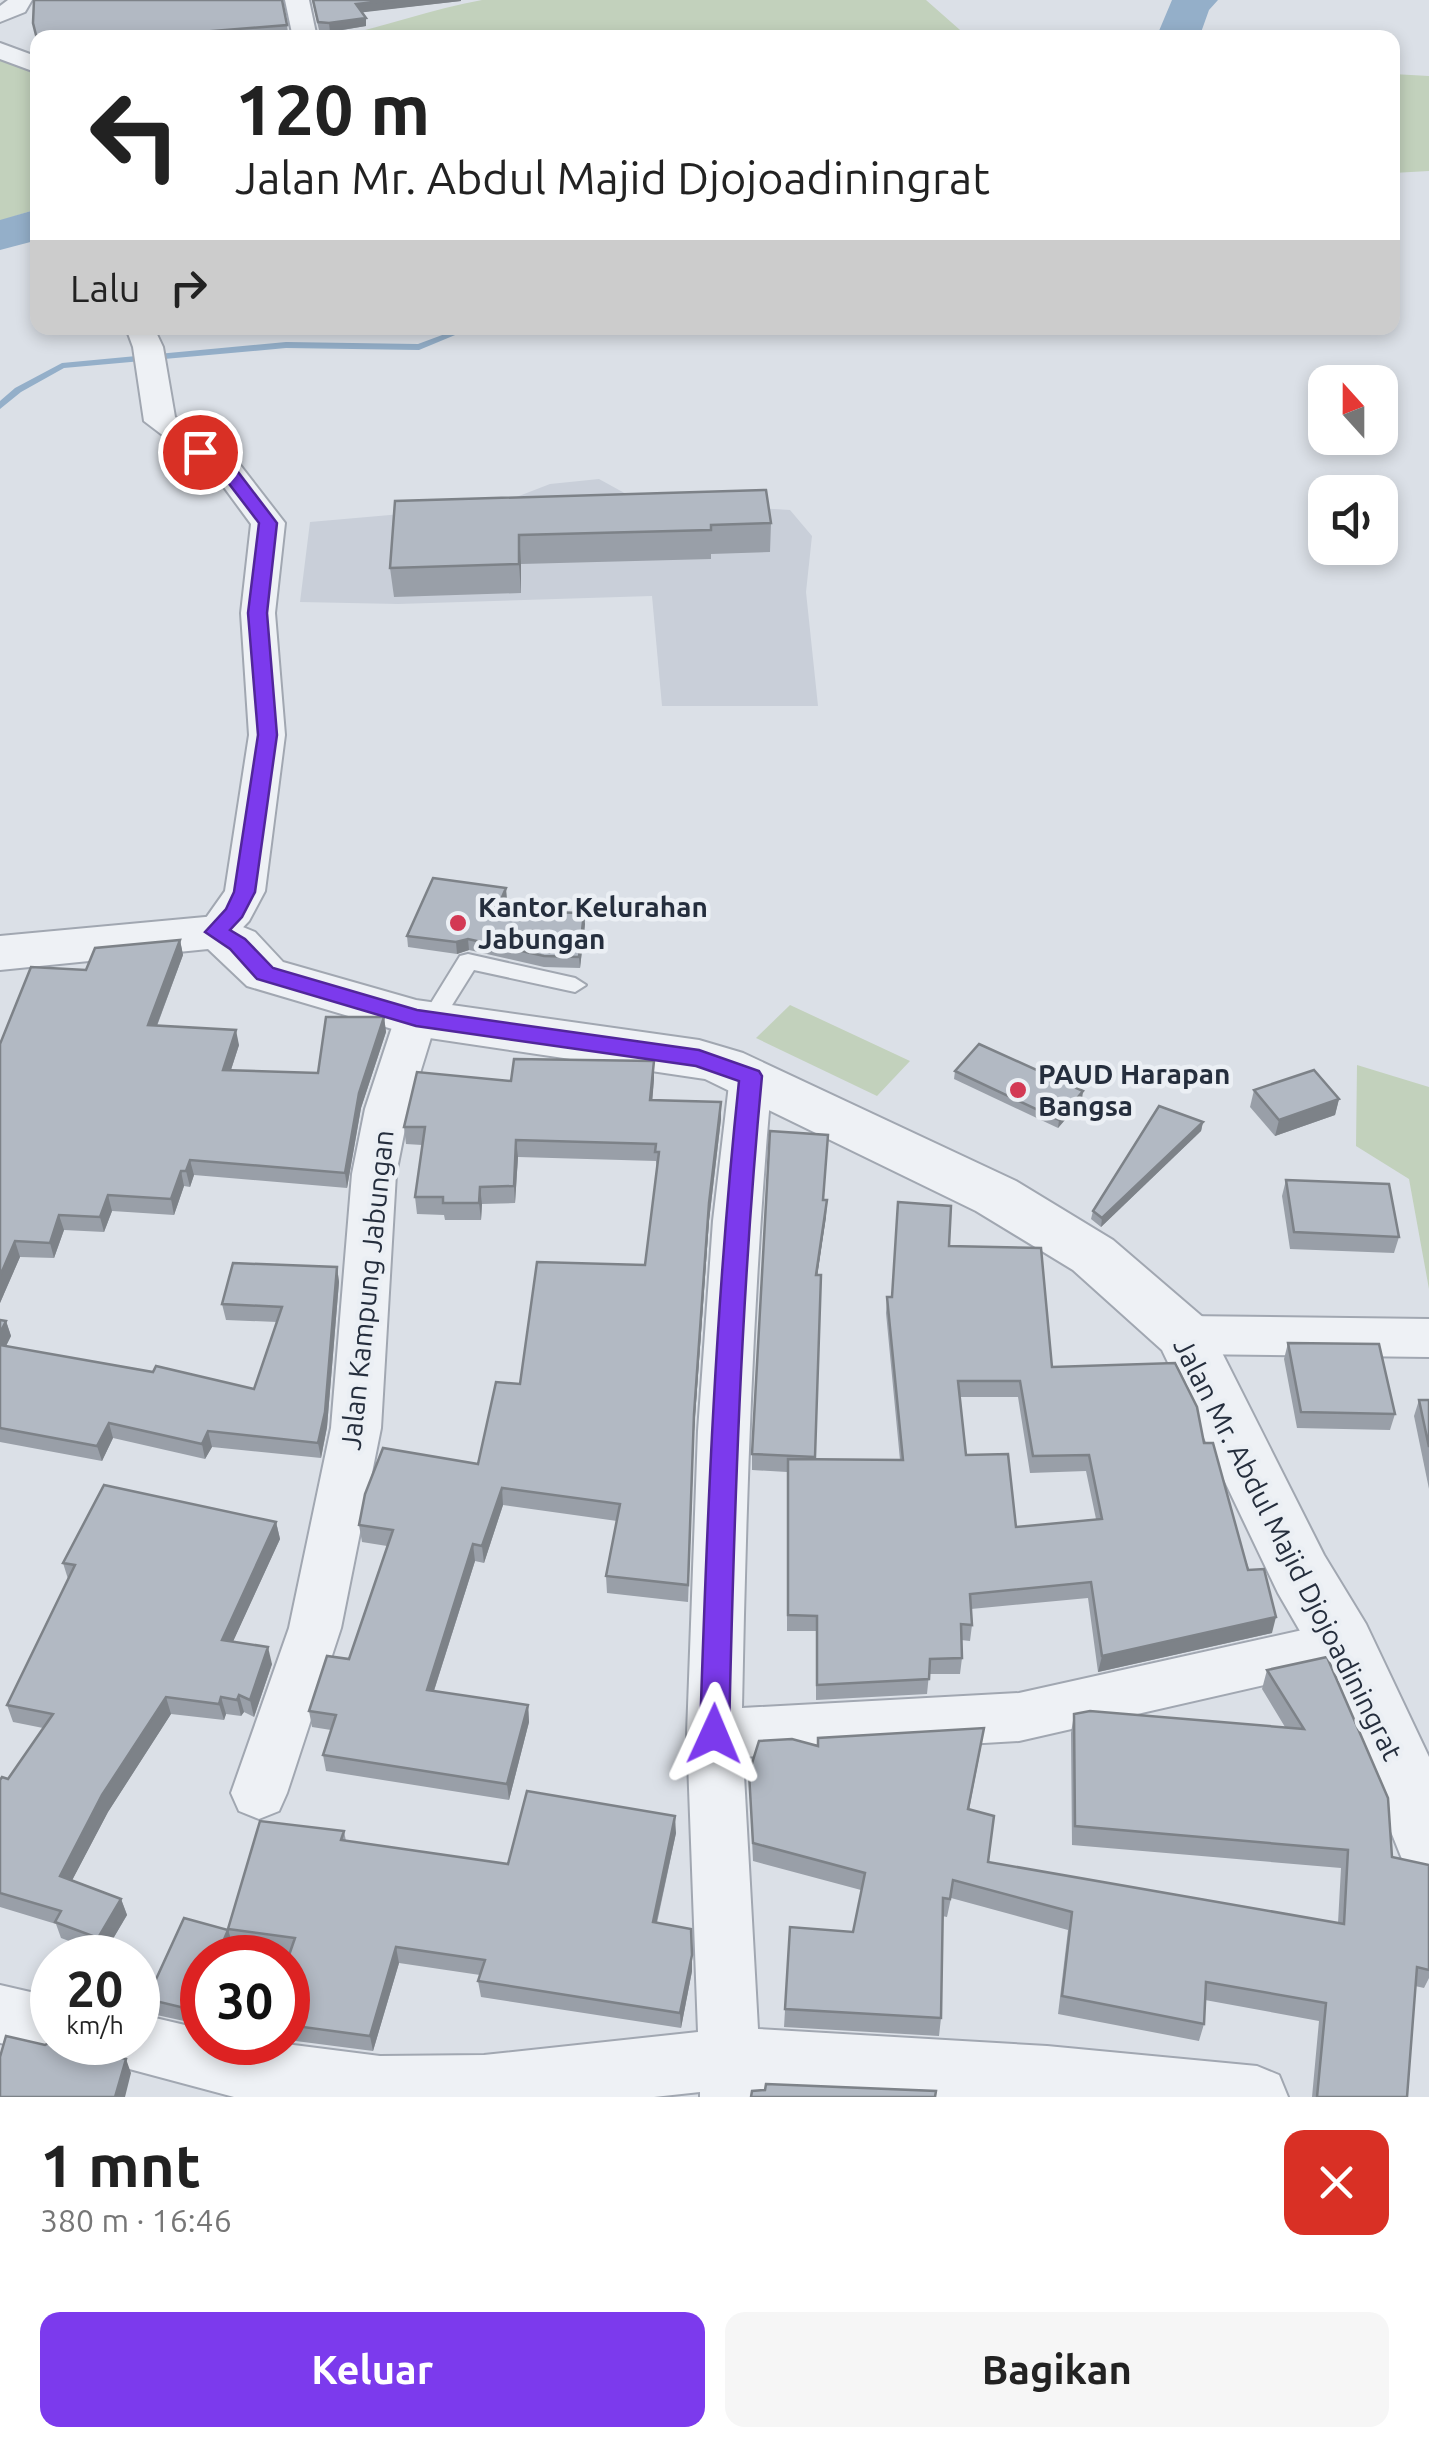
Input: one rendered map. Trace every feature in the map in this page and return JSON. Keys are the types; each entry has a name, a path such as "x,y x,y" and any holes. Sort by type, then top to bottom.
{"street":[{"path":"0,15 18,7 20,0"},
{"path":"297,0 303,30"},
{"path":"0,50 30,63"},
{"path":"0,953 216,932 235,912 245,892 268,735 258,613 268,523 226,468 160,421 146,346"},
{"name":"Jalan Mr. Abdul Majid Djojoadiningrat","path":"216,932 237,944 265,974 423,1019 699,1058 751,1076 996,1196 1093,1255 1184,1335 1301,1574 1343,1644 1379,1718 1429,1841"},
{"name":"Jalan Kampung Jabungan","path":"259,1793 315,1628 356,1428 374,1174 387,1110 423,1019"},
{"path":"732,2078 714,1734 723,1431 736,1221 751,1076"},
{"path":"1184,1335 1429,1338"},
{"path":"714,1734 1019,1717 1343,1644"},
{"path":"0,2014 30,2021"},
{"path":"160,2049 248,2070 380,2086 1047,2076 1257,2097"}],"lane":[{"path":"423,1019 468,962 575,985"}],"shaded area":[{"path":"599,479 639,501 790,510 812,536 806,592 818,706 662,706 652,596 398,604 300,602 310,522 493,506 550,484"}],"green space":[{"path":"482,0 926,0 960,30 363,30"},
{"path":"0,56 30,69 30,211 0,221"},
{"path":"1400,74 1429,76 1429,171 1400,173"},
{"path":"790,1005 910,1061 877,1096 756,1038"},
{"path":"1357,1065 1429,1087 1429,1289 1409,1179 1356,1146"}],"building":[{"path":"34,0 282,0 287,25 225,30 35,30"},
{"path":"313,0 395,0 356,4 366,18 329,23 318,22"},
{"path":"766,490 771,523 711,525 711,530 519,535 519,564 390,568 395,501"},
{"path":"433,878 506,888 496,911 584,913 579,957 544,956 468,939 456,942 407,936"},
{"path":"180,940 148,1025 236,1030 223,1070 318,1073 326,1017 384,1017 359,1093 345,1173 190,1160 186,1171 181,1171 171,1199 108,1195 100,1217 59,1215 50,1243 15,1241 0,1276 0,1044 31,967 86,970 95,948"},
{"name":"PAUD Harapan Bangsa","path":"979,1044 1083,1091 1059,1120 955,1071"},
{"path":"514,1059 654,1061 650,1100 721,1102 709,1203 694,1414 688,1585 606,1576 620,1504 502,1488 482,1546 473,1544 427,1690 528,1705 507,1784 323,1755 336,1715 309,1711 327,1656 349,1659 393,1530 359,1525 365,1494 383,1448 478,1464 496,1382 520,1384 537,1262 645,1265 659,1152 655,1152 656,1144 516,1140 514,1186 480,1187 479,1203 443,1203 443,1197 415,1197 425,1127 404,1127 417,1072 511,1081"},
{"path":"1314,1070 1339,1099 1279,1120 1254,1090"},
{"path":"1159,1106 1203,1122 1102,1218 1093,1211"},
{"path":"770,1131 828,1135 823,1200 827,1200 816,1275 821,1275 815,1457 752,1454"},
{"path":"1286,1180 1389,1184 1399,1237 1294,1232"},
{"path":"898,1202 951,1206 949,1246 1041,1248 1052,1367 1175,1363 1197,1407 1204,1443 1213,1443 1248,1570 1264,1569 1276,1617 1102,1656 1091,1582 970,1594 972,1625 961,1624 962,1658 930,1659 929,1679 817,1685 817,1616 788,1615 788,1459 903,1460 887,1297 892,1297","holes":["958,1381 1020,1381 1033,1456 1089,1455 1102,1519 1016,1527 1008,1454 966,1455"]},
{"path":"233,1263 337,1267 325,1412 318,1443 208,1431 202,1444 109,1423 97,1446 0,1428 0,1345 153,1372 156,1366 254,1389 282,1307 222,1304"},
{"path":"1288,1343 1379,1344 1395,1414 1301,1412"},
{"path":"1419,1400 1429,1400 1429,1447"},
{"path":"104,1485 276,1522 222,1640 268,1647 250,1700 239,1695 237,1700 221,1697 219,1704 166,1697 102,1795 60,1876 121,1899 100,1935 55,1922 61,1911 0,1893 0,1780 8,1779 53,1714 7,1705 75,1565 63,1563"},
{"path":"1327,1657 1388,1798 1392,1857 1429,1865 1429,1970 1417,1967 1407,2097 1317,2097 1326,2003 1206,1982 1204,2024 1062,1996 1072,1912 953,1880 950,1899 943,1898 941,2018 785,2009 790,1927 853,1932 865,1873 753,1843 749,1773 759,1741 792,1739 818,1746 818,1738 984,1728 968,1809 994,1816 988,1862 1344,1924 1348,1850 1075,1826 1074,1714 1090,1711 1304,1729 1267,1670"},
{"path":"527,1791 675,1816 653,1922 691,1929 692,1955 680,2013 478,1981 485,1960 396,1947 370,2036 310,2028 310,1935 228,1929 260,1821 344,1831 341,1840 508,1864"},
{"path":"184,1918 228,1930 226,1935 180,1935 180,2007 160,2002 160,1971"},
{"path":"6,2036 30,2042 30,2065 124,2065 115,2097 0,2097 0,2057"},
{"path":"766,2084 936,2091 935,2097 751,2097 752,2091 765,2090"}],"waterway":[{"path":"1180,30 1191,3 1197,0"},
{"path":"0,235 30,226"},
{"path":"0,406 18,390 62,366 286,345 419,347 450,335"}],"place":[{"name":"Kantor Kelurahan Jabungan","path":"458,923"},
{"name":"PAUD Harapan Bangsa","path":"1018,1090"}],"route":[{"path":"200,452 226,468 268,523 258,613 268,735 245,892 235,912 216,932 229,937 265,974 416,1018 699,1058 751,1076 736,1221 723,1431 714,1734"}]}
